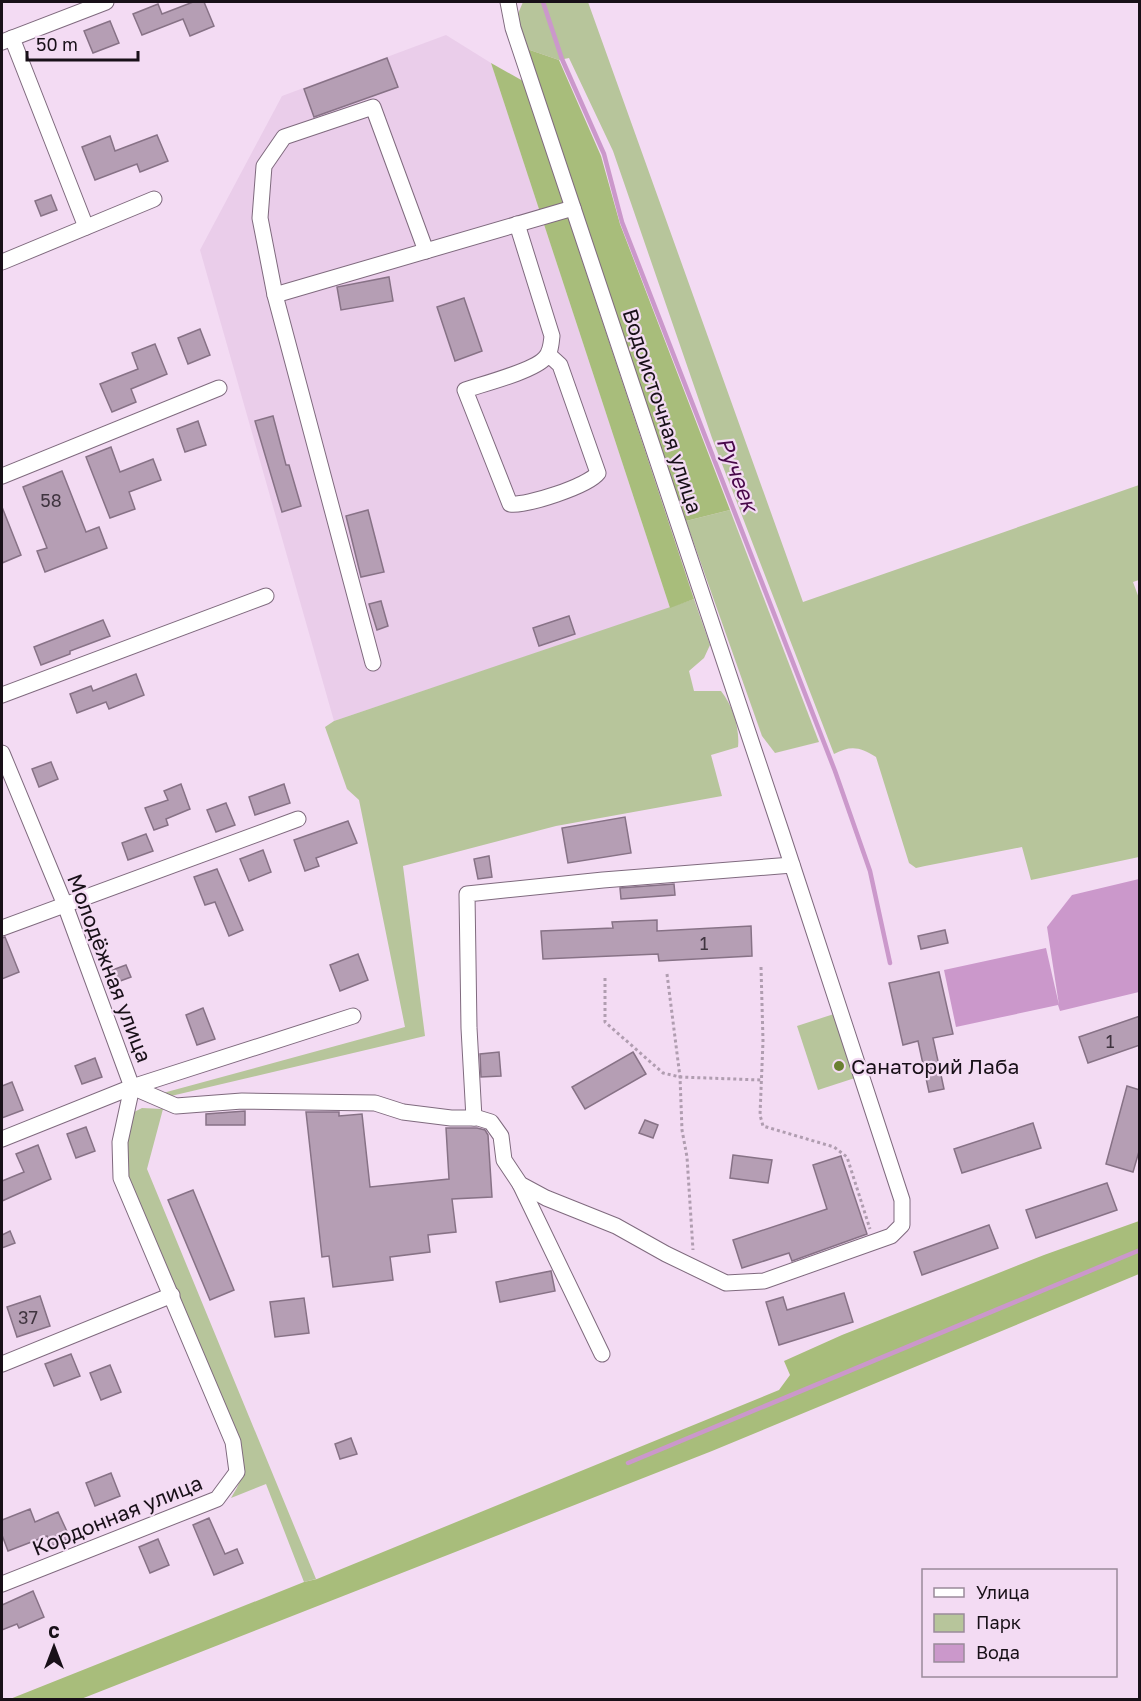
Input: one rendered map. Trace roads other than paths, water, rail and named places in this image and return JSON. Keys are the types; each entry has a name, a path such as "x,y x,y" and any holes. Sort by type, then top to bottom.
{"street":[{"path":"86,227 7,40 106,2"},
{"name":"Водоисточная улица","path":"508,2 513,28 902,1200 902,1225 891,1236 764,1281 726,1283 666,1254 616,1226 546,1198 520,1184"},
{"path":"373,663 274,295 260,218 264,166 284,137 373,107 426,251"},
{"path":"2,261 154,199"},
{"path":"274,295 573,208"},
{"path":"517,224 552,336 548,354 544,360 530,367 465,390 510,504 519,505 552,495 593,479 598,473 560,365 548,354"},
{"path":"2,476 219,388"},
{"path":"2,695 266,596"},
{"name":"Молодёжная улица","path":"2,753 65,905 132,1087 120,1142 121,1178 233,1442 237,1472"},
{"path":"2,928 298,819"},
{"path":"474,1118 469,1028 467,894 603,880 792,865"},
{"path":"2,1139 132,1087 353,1016"},
{"path":"132,1087 176,1106 242,1101 364,1102 403,1112 451,1118 474,1118 491,1122 501,1136 504,1160 520,1184 603,1354"},
{"path":"2,1364 172,1295"},
{"name":"Кордонная улица","path":"2,1584 217,1499 237,1472"}],"water":[{"path":"1139,879 1139,992 1060,1011 1058,1005 956,1027 944,970 1046,948 1059,1005 1047,927 1072,895"}],"waterway":[{"name":"Ручеек","path":"543,2 562,59 604,154 622,222 835,771 870,871 890,963"},
{"path":"628,1463 1140,1250"}],"place":[{"name":"Санаторий Лаба","path":"839,1066"}]}
